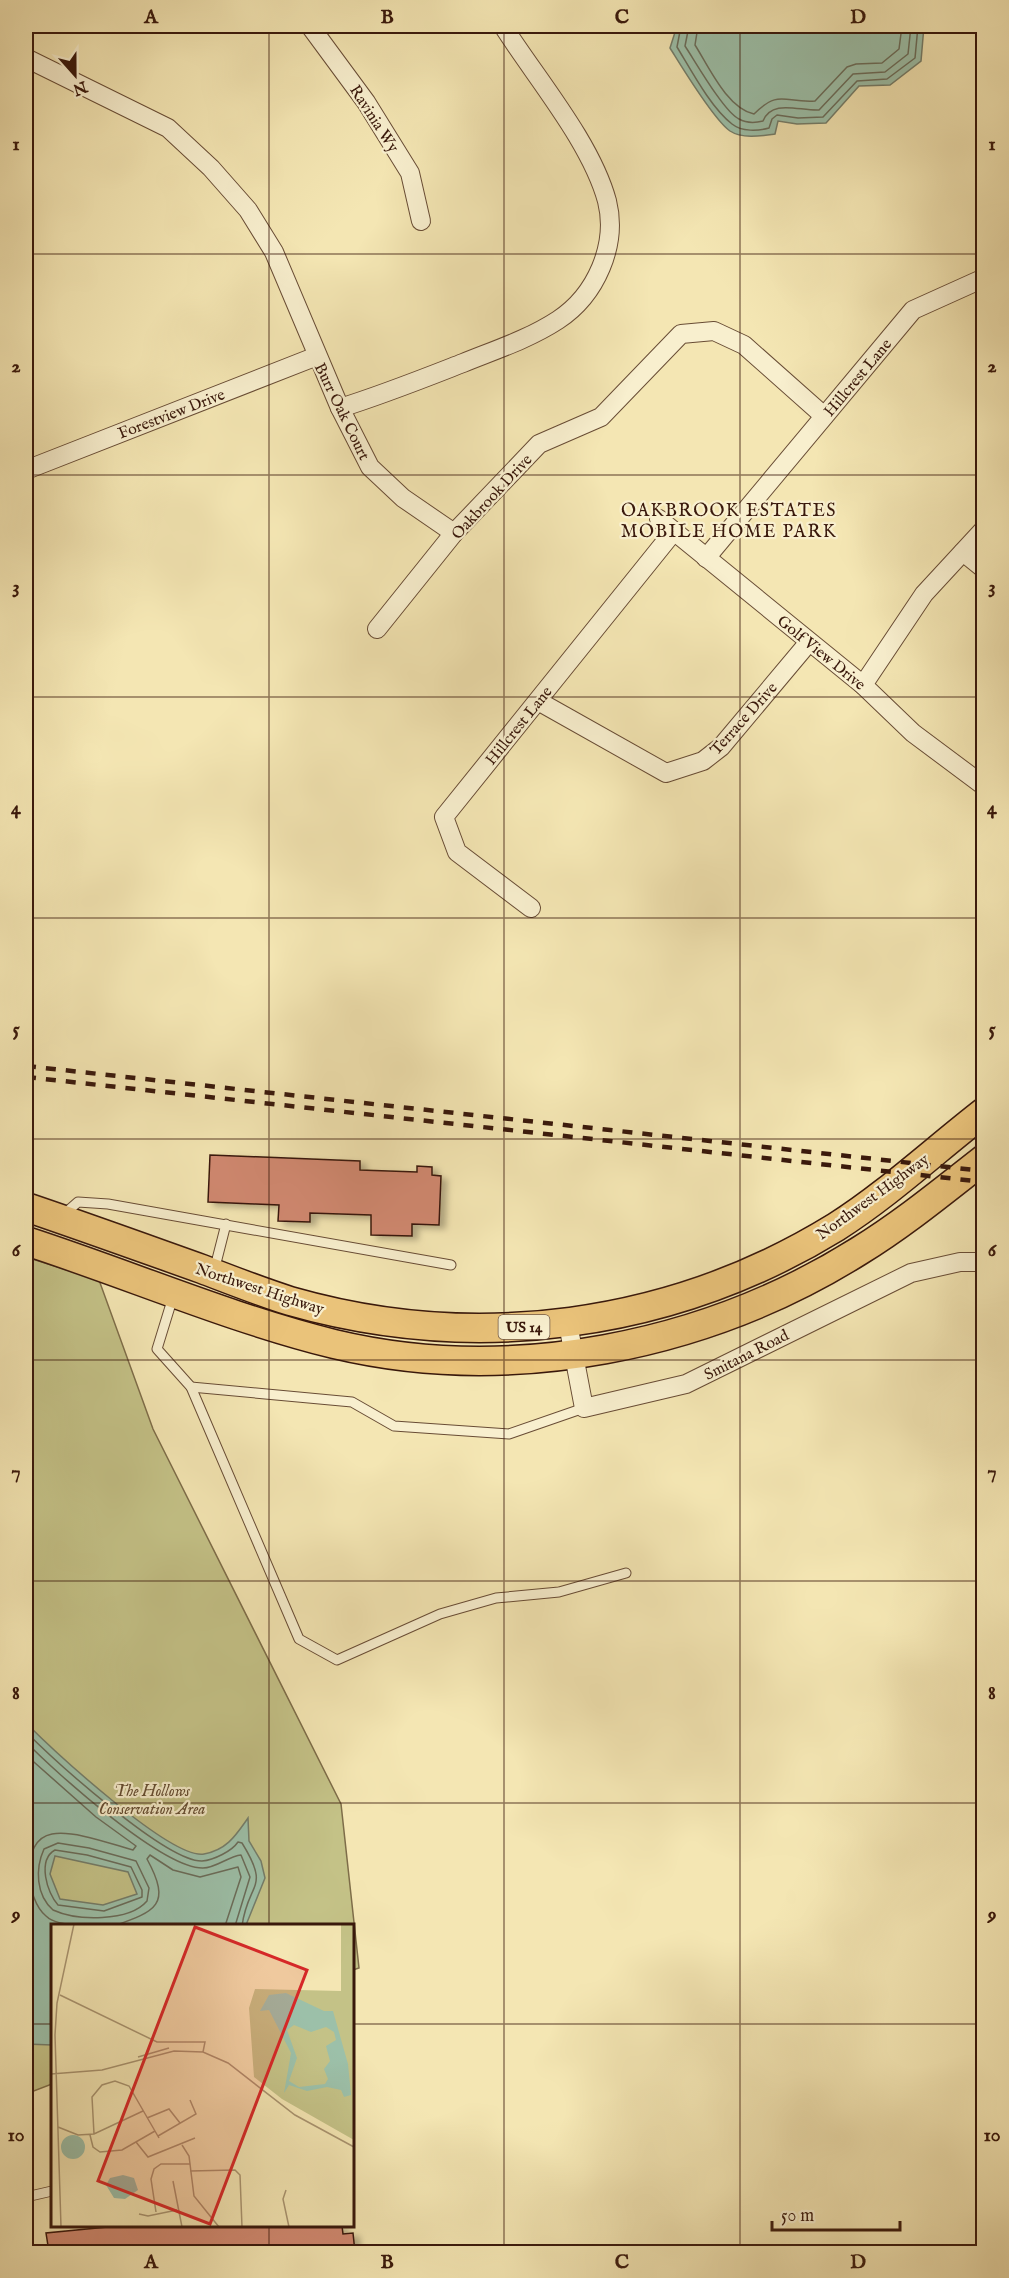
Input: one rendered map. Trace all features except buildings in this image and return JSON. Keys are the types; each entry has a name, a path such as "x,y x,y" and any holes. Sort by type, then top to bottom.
{"main road":[{"name":"Northwest Highway","path":"26,1207 289,1301 402,1324 462,1329 568,1324 674,1301 720,1285 801,1247 838,1225 874,1199 984,1112"},
{"name":"Northwest Highway","path":"26,1241 281,1330 337,1344 396,1354 474,1360 519,1359 632,1344 684,1331 777,1295 860,1251 984,1159"}],"street":[{"name":"Ravinia Wy","path":"310,26 366,102 410,173 421,220"},
{"path":"340,408 392,391 525,338 560,319 585,295 605,261 610,237 607,202 595,171 503,26"},
{"name":"Burr Oak Court","path":"26,58 168,128 211,168 248,210 274,252 340,408 370,467 403,498 454,533"},
{"name":"Hillcrest Lane","path":"706,558 913,310 984,278"},
{"name":"Oakbrook Drive","path":"377,629 454,533 539,444 601,417 681,334 714,331 744,345 824,416"},
{"name":"Forestview Drive","path":"26,470 317,356"},
{"name":"Golf View Drive","path":"659,519 863,685 914,733 984,786"},
{"path":"863,685 924,594 984,529"},
{"name":"Hillcrest Lane","path":"531,909 458,852 444,817 674,531"},
{"path":"963,552 984,569"},
{"name":"Terrace Drive","path":"538,701 666,773 703,761 721,747 809,642"},
{"name":"Smitana Road","path":"584,1408 686,1384 911,1273 960,1262 984,1262"},
{"path":"568,1324 584,1408"}],"lane":[{"path":"59,1219 75,1203 91,1202 451,1265"},
{"path":"213,1274 226,1224"},
{"path":"174,1292 157,1349 191,1388 299,1639 337,1660 440,1614 496,1598 559,1592 626,1573"},
{"path":"191,1388 352,1401 394,1426 509,1434 584,1408"},
{"path":"26,2197 51,2191"}],"green space":[{"name":"The Hollows Conservation Area","path":"26,1257 99,1280 153,1429 341,1804 359,1968 354,1970 354,1924 51,1924 51,2084 26,2094"}],"water":[{"path":"677,26 924,26 921,61 890,85 859,86 826,123 797,124 778,121 775,134 752,136 735,134 730,131 715,116 698,92 670,48"},
{"path":"26,1723 112,1801 166,1840 188,1851 204,1854 219,1849 230,1841 248,1818 249,1841 261,1861 265,1878 246,1924 51,1924 51,2045 26,2044","holes":["55,1856 128,1872 137,1894 103,1905 60,1899 50,1874"]}],"railway":[{"path":"26,1066 984,1171"},
{"path":"26,1077 984,1182"}],"district":[{"name":"OAKBROOK ESTATES MOBILE HOME PARK","path":"729,520"}]}
